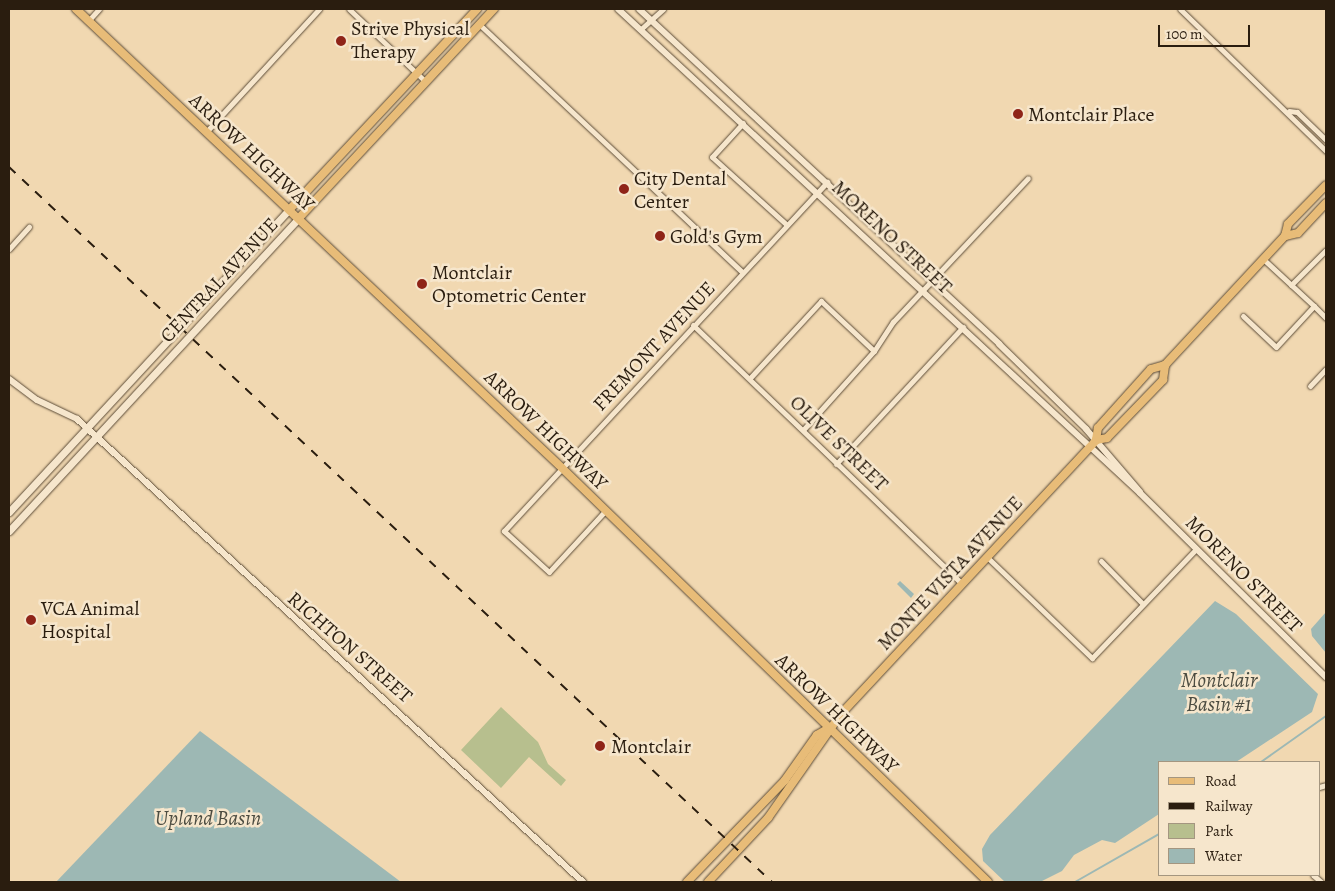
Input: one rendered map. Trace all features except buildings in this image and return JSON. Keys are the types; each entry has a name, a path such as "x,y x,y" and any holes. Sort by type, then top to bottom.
{"main road":[{"name":"ARROW HIGHWAY","path":"76,9 290,209 606,510 988,882"},
{"name":"CENTRAL AVENUE","path":"9,512 477,9"},
{"name":"CENTRAL AVENUE","path":"9,531 95,436 494,9"},
{"name":"MONTE VISTA AVENUE","path":"1096,440 1098,428 1146,375 1165,365 1285,236 1288,224 1326,185"},
{"name":"MONTE VISTA AVENUE","path":"1285,236 1298,233 1326,203"},
{"name":"MONTE VISTA AVENUE","path":"687,882 785,780 817,735 829,728 1088,448 1096,440 1107,438 1163,380 1165,365"},
{"name":"MONTE VISTA AVENUE","path":"708,882 768,818 824,742 829,728"}],"street":[{"path":"89,20 99,9"},
{"path":"207,131 319,9"},
{"path":"349,9 426,82"},
{"name":"MORENO STREET","path":"618,9 924,289 1088,448 1140,493 1326,677"},
{"name":"MORENO STREET","path":"640,9 932,280 1096,440 1134,481 1140,493"},
{"path":"641,29 663,9"},
{"path":"1180,9 1289,111 1326,151"},
{"path":"480,24 742,272"},
{"path":"1289,111 1297,112 1326,140"},
{"path":"744,123 712,157 787,225"},
{"path":"803,430 874,351 932,280 1028,178"},
{"name":"FREMONT AVENUE","path":"606,510 548,572 504,531 827,182"},
{"path":"9,249 30,227"},
{"path":"1291,285 1326,250"},
{"path":"1264,259 1326,318"},
{"path":"750,378 821,301 874,351"},
{"path":"1243,316 1276,347 1314,306"},
{"name":"OLIVE STREET","path":"693,325 962,584"},
{"path":"836,464 964,327"},
{"path":"1310,386 1326,369"},
{"name":"RICHTON STREET","path":"9,379 36,400 71,414 583,882"},
{"path":"987,557 1092,658 1196,549"},
{"path":"1102,561 1143,604"}],"green space":[{"path":"501,707 538,742 548,764 566,780 561,786 529,757 501,788 461,750"}],"water":[{"path":"900,581 914,594 911,598 897,584"},
{"name":"Montclair Basin #1","path":"1215,601 1236,614 1318,694 1312,712 1238,761 1158,761 1158,815 1115,843 1102,840 1074,855 1062,871 1040,882 1005,882 983,861 982,849 990,835"},
{"path":"1326,612 1326,653 1312,636 1311,629"},
{"name":"Upland Basin","path":"200,731 401,882 56,882"}],"waterway":[{"path":"1262,761 1326,716"},
{"path":"1075,882 1158,835"}],"railway":[{"path":"9,167 772,882"}],"place":[{"name":"Strive Physical Therapy","path":"341,41"},
{"name":"Montclair Place","path":"1018,114"},
{"name":"City Dental Center","path":"624,189"},
{"name":"Gold's Gym","path":"660,236"},
{"name":"Montclair Optometric Center","path":"422,284"},
{"name":"VCA Animal Hospital","path":"31,620"},
{"name":"Montclair","path":"600,746"}]}
